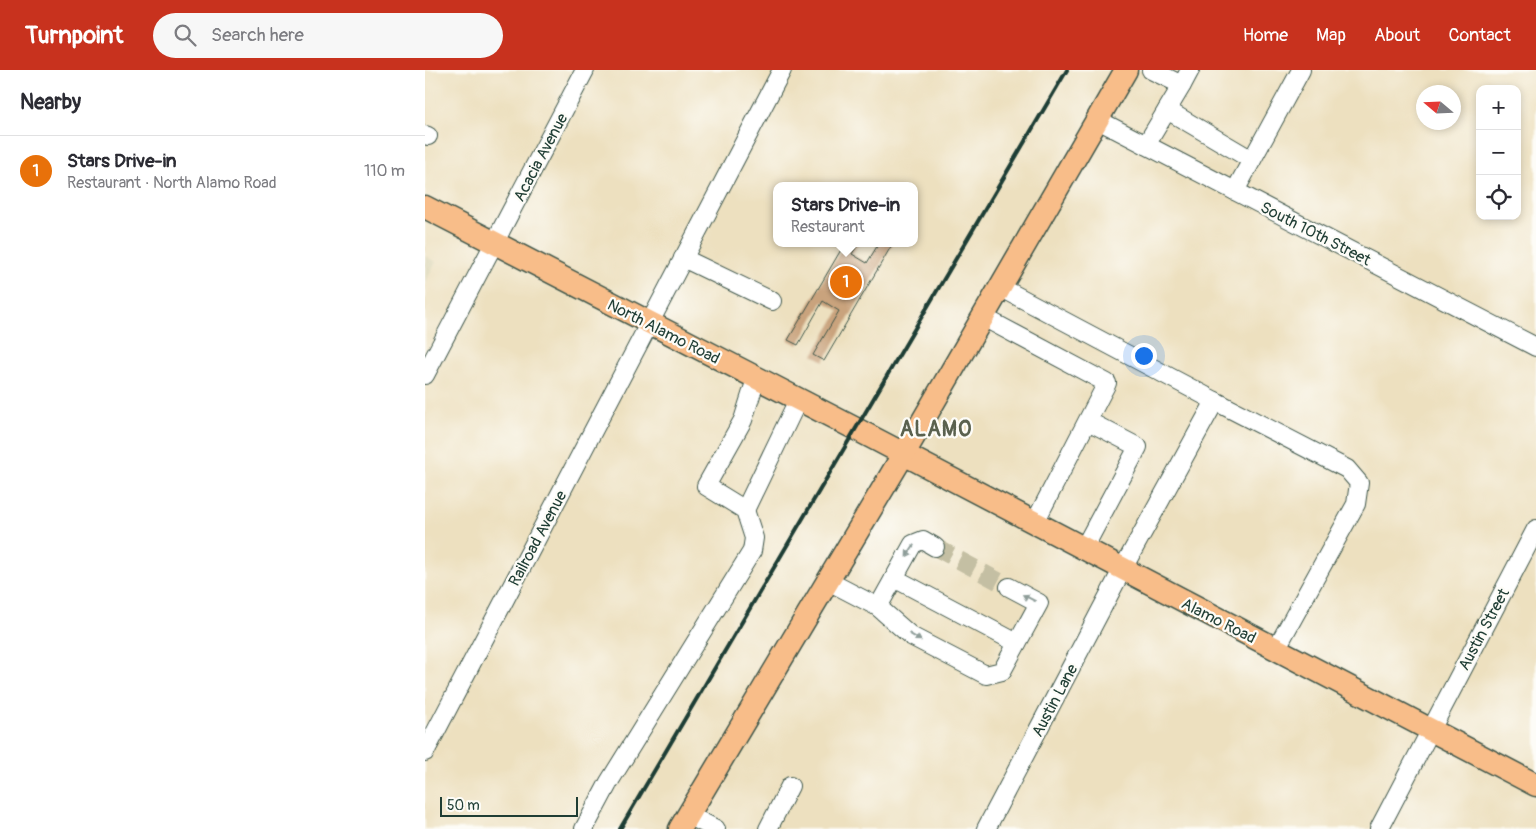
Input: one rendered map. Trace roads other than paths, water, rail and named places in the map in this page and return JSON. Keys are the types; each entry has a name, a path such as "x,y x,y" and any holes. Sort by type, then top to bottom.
{"main road":[{"path":"684,822 829,581 1126,70"},
{"name":"North Alamo Road","path":"425,207 903,455"},
{"name":"Alamo Road","path":"903,455 1536,785"}],"street":[{"name":"Acacia Avenue","path":"425,375 585,70"},
{"name":"Railroad Avenue","path":"425,752 782,70"},
{"path":"1146,145 1186,78 1151,70"},
{"path":"1235,191 1301,70"},
{"path":"1167,110 1252,160"},
{"name":"South 10th Street","path":"1097,119 1536,346"},
{"path":"683,258 773,300"},
{"path":"1000,287 1215,402 1347,469 1359,483 1356,504 1275,649"},
{"path":"983,317 1107,383 1034,524"},
{"path":"745,510 706,486 743,420 757,379"},
{"path":"584,829 609,782 752,551 753,538 745,510 798,400"},
{"name":"Austin Lane","path":"986,829 1122,570 1215,402"},
{"path":"1083,550 1138,448 1088,421"},
{"name":"Austin Street","path":"1379,829 1536,529"},
{"path":"878,607 913,544 923,540 935,547"},
{"path":"893,578 1017,643"},
{"path":"829,581 878,607 911,636 986,675 1002,671 1039,603 1009,587"},
{"path":"768,829 791,786"},
{"path":"684,822 717,829"}],"tunnel":[{"path":"935,547 1009,587"}],"railway":[{"path":"620,829 1067,70"}],"place":[{"name":"Stars Drive-in","path":"846,282"}],"district":[{"name":"ALAMO","path":"936,429"}]}
